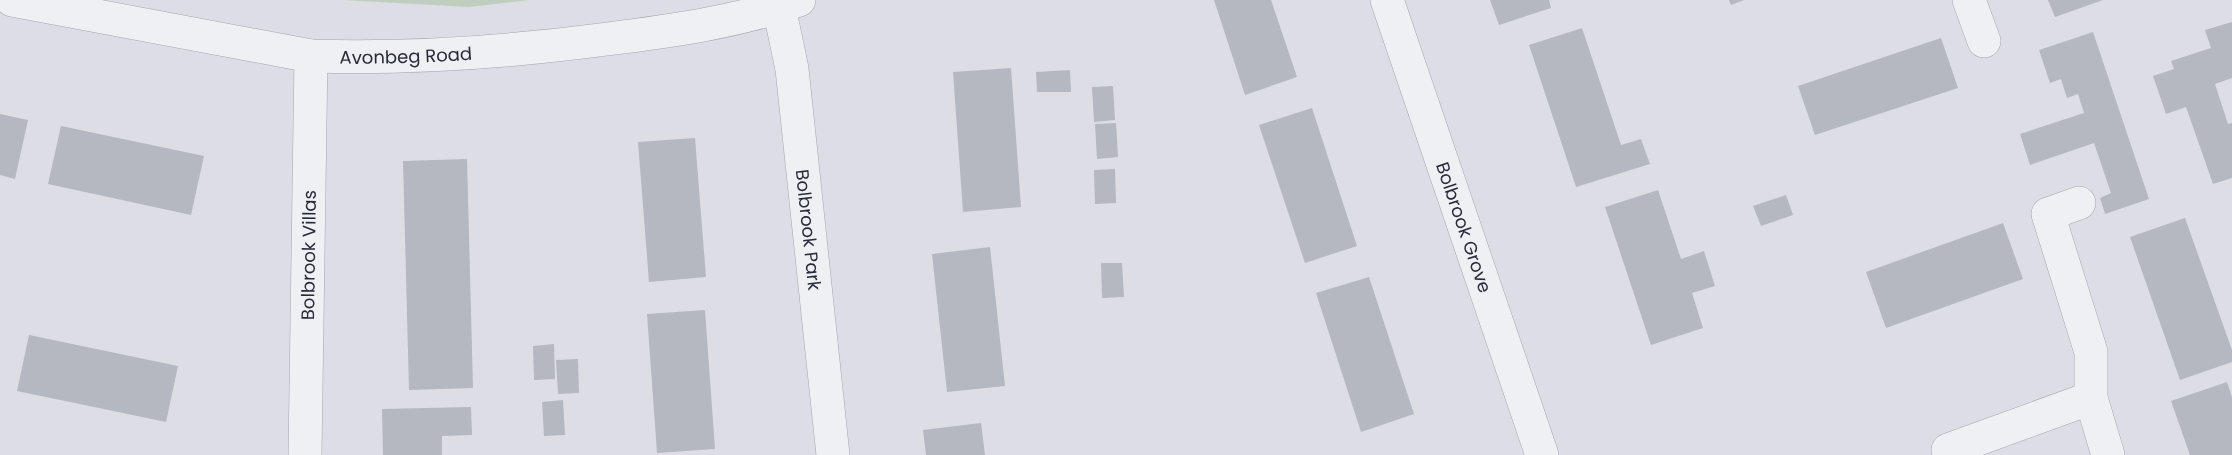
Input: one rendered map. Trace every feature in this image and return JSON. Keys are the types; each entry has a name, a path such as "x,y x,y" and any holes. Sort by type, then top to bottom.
{"street":[{"name":"Avonbeg Road","path":"12,0 311,56 357,58 533,49 669,31 735,19 789,3"},
{"name":"Bolbrook Grove","path":"1387,0 1542,455"},
{"path":"1969,0 1984,41"},
{"name":"Bolbrook Park","path":"789,3 792,69 833,455"},
{"name":"Bolbrook Villas","path":"305,455 311,56"},
{"path":"2079,203 2048,214 2091,352 2091,398 2108,455"},
{"path":"1948,450 2091,398"}],"green space":[{"path":"342,0 530,0 469,7"}],"building":[{"path":"1214,0 1271,0 1297,77 1245,95"},
{"path":"1490,0 1549,0 1551,8 1499,25"},
{"path":"1729,0 1744,0 1731,5"},
{"path":"2048,0 2103,0 2055,17"},
{"path":"2232,22 2232,78 2215,84 2228,124 2232,123 2232,178 2213,184 2186,107 2166,114 2153,76 2174,69 2171,61 2211,48 2205,30"},
{"path":"1582,28 1621,145 1641,139 1650,164 1576,187 1529,45"},
{"path":"2093,32 2149,199 2105,214 2100,198 2111,193 2094,143 2030,165 2020,134 2084,113 2078,94 2067,98 2061,79 2050,83 2039,50"},
{"path":"1941,38 1958,88 1815,135 1798,86"},
{"path":"1011,68 1021,207 963,212 953,72"},
{"path":"1070,70 1071,92 1037,92 1036,72"},
{"path":"1113,86 1115,120 1094,122 1092,87"},
{"path":"1312,108 1357,246 1305,263 1259,125"},
{"path":"0,114 28,120 15,179 0,175"},
{"path":"1116,123 1118,157 1097,159 1095,124"},
{"path":"61,126 204,156 191,215 48,184"},
{"path":"695,138 706,277 649,282 638,142"},
{"path":"467,159 473,388 409,390 403,161"},
{"path":"1115,169 1116,203 1095,204 1094,170"},
{"path":"1658,190 1681,259 1704,251 1715,286 1692,293 1703,328 1651,345 1605,207"},
{"path":"1786,195 1793,215 1761,226 1753,206"},
{"path":"2185,218 2232,350 2232,362 2180,380 2130,237"},
{"path":"2003,223 2023,279 1886,328 1866,272"},
{"path":"990,247 1005,386 947,392 932,254"},
{"path":"1101,263 1122,263 1124,297 1102,298"},
{"path":"1369,277 1414,414 1361,432 1316,293"},
{"path":"705,310 715,449 657,453 647,314"},
{"path":"29,335 178,366 166,422 17,391"},
{"path":"554,344 555,379 534,380 533,346"},
{"path":"578,359 579,393 558,394 556,360"},
{"path":"2227,382 2232,397 2232,455 2190,455 2171,401"},
{"path":"563,400 565,435 544,436 542,402"},
{"path":"471,407 472,435 442,436 442,455 383,455 382,409"},
{"path":"981,423 985,455 926,455 923,430"}]}
